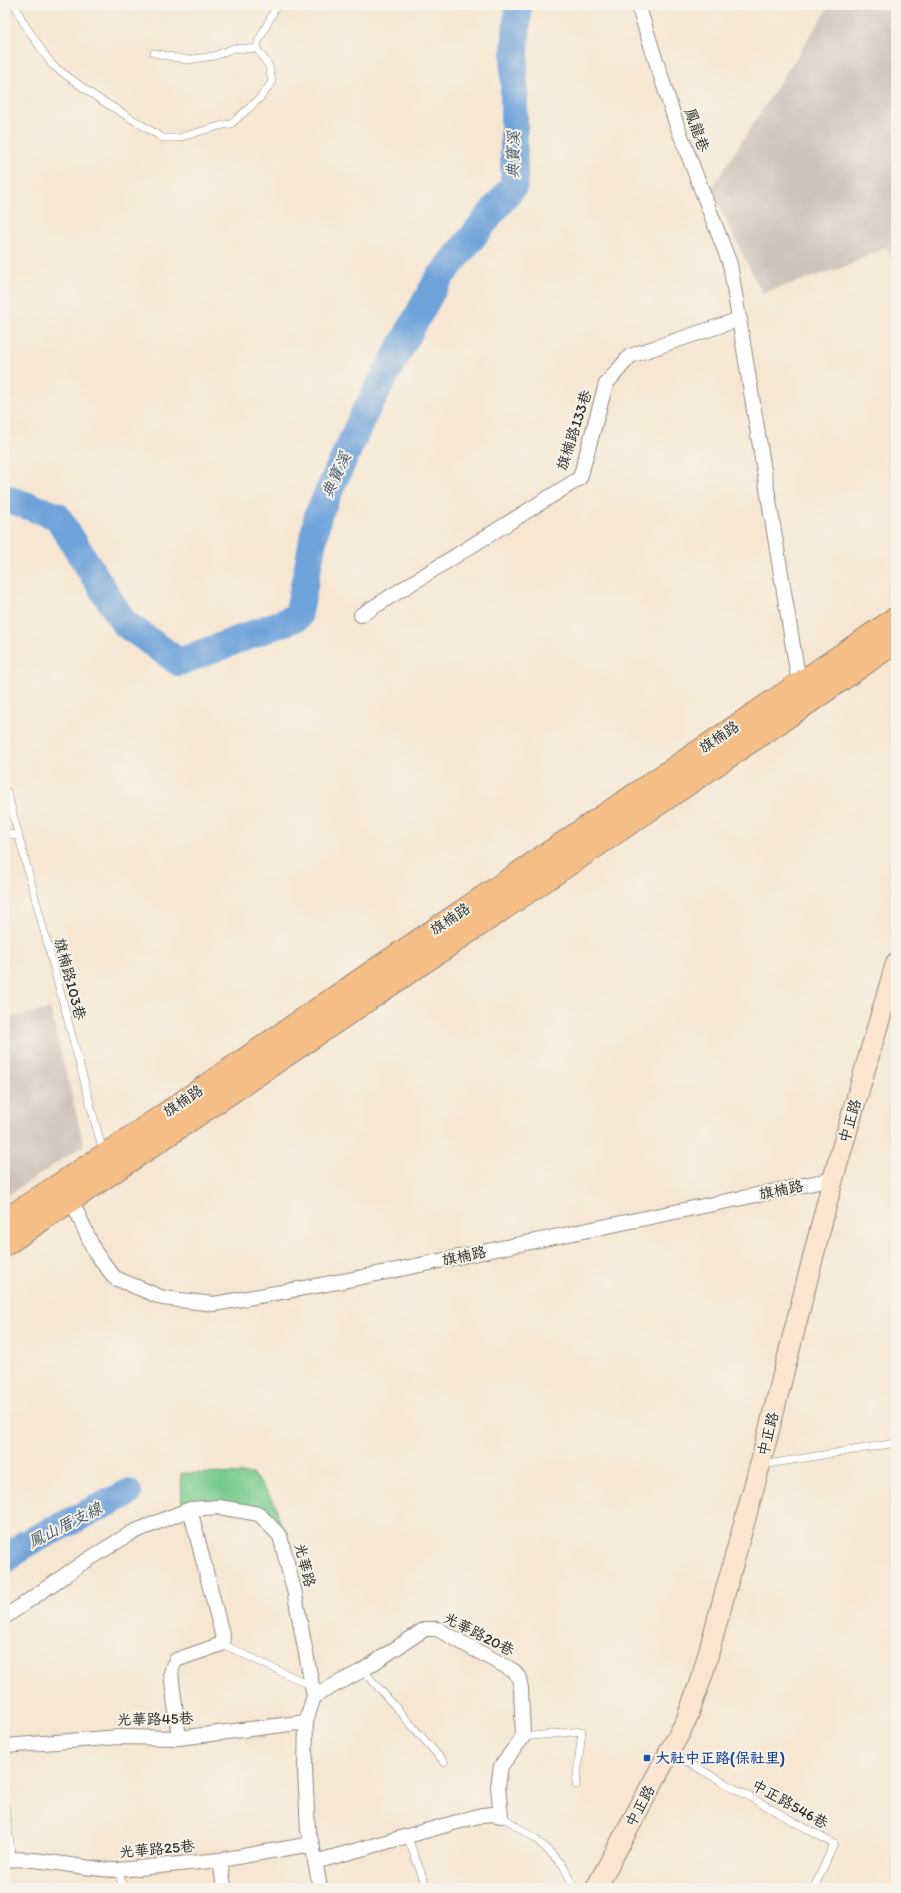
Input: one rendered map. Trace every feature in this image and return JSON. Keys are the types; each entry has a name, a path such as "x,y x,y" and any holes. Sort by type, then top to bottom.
{"main road":[{"name":"旗楠路","path":"5,1245 71,1198 106,1164 124,1142 382,965 896,618"},
{"name":"旗楠路","path":"5,1220 106,1164 808,704 896,642"},
{"name":"中正路","path":"596,1888 686,1721 704,1673 760,1465 833,1180 896,963"}],"street":[{"name":"鳳龍巷","path":"638,5 676,123 730,264 740,319"},
{"name":"旗楠路133巷","path":"361,615 580,478 606,384 630,356 740,319"},
{"path":"740,319 798,683 808,704"},
{"name":"旗楠路","path":"71,1198 94,1252 115,1278 163,1298 214,1304 343,1281 833,1180"},
{"name":"光華路","path":"5,1617 81,1564 131,1533 190,1509 219,1507 259,1514 280,1536 294,1590 313,1691 306,1722 305,1769 308,1831 312,1844 314,1862 320,1888"},
{"path":"179,1738 171,1673 173,1666 176,1660 222,1644 223,1638 190,1509"},
{"name":"光華路20巷","path":"313,1691 363,1670 425,1629 437,1629 514,1671 519,1678 521,1688 523,1737"},
{"name":"光華路45巷","path":"5,1746 119,1737 179,1738 306,1722"},
{"path":"314,1862 482,1815 493,1814 501,1816 498,1787 501,1766 523,1737"},
{"name":"光華路25巷","path":"9,1860 80,1866 101,1870 118,1870 220,1860 312,1844"},
{"path":"220,1860 224,1888"}],"lane":[{"path":"15,5 23,22 52,65 96,97 163,138 178,138 236,122 259,99 272,82 269,66 257,49 258,42 277,5"},
{"path":"154,53 187,60 214,56 234,48 257,49"},
{"name":"旗楠路103巷","path":"7,792 106,1164"},
{"path":"5,832 19,837"},
{"path":"760,1465 896,1443"},
{"path":"222,1644 313,1691"},
{"path":"363,1670 444,1762"},
{"path":"523,1737 582,1731 576,1785"},
{"name":"中正路546巷","path":"669,1752 834,1844 814,1888"},
{"path":"5,1806 9,1860"},
{"path":"501,1816 541,1844 562,1865 574,1888"},
{"path":"407,1836 428,1888"},
{"path":"118,1870 122,1888"}],"shaded area":[{"path":"830,5 896,5 896,268 886,247 847,266 762,293 711,189"},
{"path":"50,1009 84,1145 5,1197 5,1019"}],"green space":[{"path":"181,1473 253,1474 275,1503 282,1529 262,1513 182,1507"}],"waterway":[{"name":"典寶溪","path":"5,498 57,516 124,623 179,662 298,617 318,515 365,412 437,281 514,185 514,69 518,5"},
{"name":"鳳山厝支線","path":"5,1560 25,1544 128,1493"}],"place":[{"name":"大社中正路(保社里)","path":"647,1758"}]}
